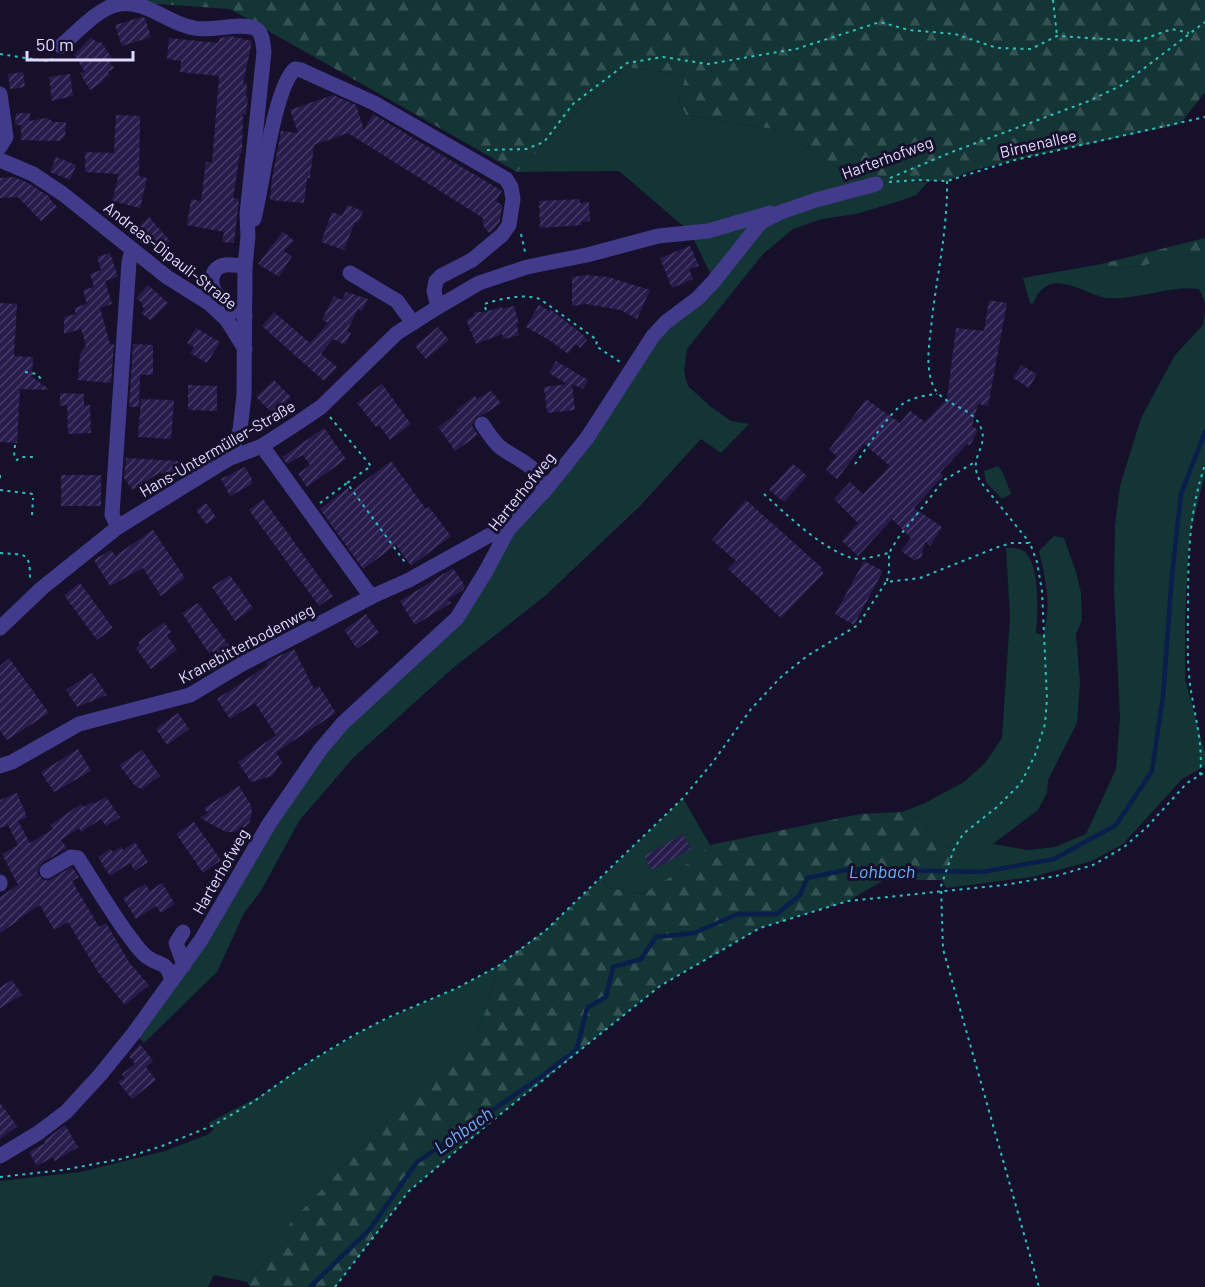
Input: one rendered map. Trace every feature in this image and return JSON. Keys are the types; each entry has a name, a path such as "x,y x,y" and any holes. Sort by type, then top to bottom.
{"street":[{"path":"59,52 107,8 123,3 135,4 196,29 247,27 259,32 264,52 247,214 244,395 240,430 228,459"},
{"path":"248,236 259,203 272,129 285,85 295,69 302,70 374,103 479,163 509,183 513,199 512,219 507,230 471,260 436,281 434,291 438,307"},
{"path":"0,94 6,137 0,147"},
{"name":"Andreas-Dipauli-Straße","path":"0,160 33,174 48,184 167,277 217,310 227,320 245,349"},
{"name":"Harterhofweg","path":"0,1156 28,1140 66,1112 107,1066 201,940 269,824 314,758 344,723 457,618 508,530 543,493 587,438 653,336 666,322 698,298 714,281 760,222 816,200 876,184"},
{"name":"Hans-Untermüller-Straße","path":"0,628 42,588 118,527 228,459 262,446 321,407 397,333 479,283 527,267 587,255 658,236 708,231 763,214 781,212"},
{"path":"118,527 112,515 129,262 132,250"},
{"path":"245,266 225,265 217,268 212,282 215,294 245,316"},
{"path":"350,273 397,301 413,322"},
{"path":"482,424 499,446 537,472 543,485 543,493"},
{"path":"262,446 367,591 373,596"},
{"name":"Kranebitterbodenweg","path":"0,766 12,762 79,724 190,695 242,664 373,596 409,580 488,536 508,530"},
{"path":"47,871 71,857 78,858 108,907 138,948 149,958 163,963 172,981"},
{"path":"183,932 176,943 184,965"}],"path":[{"path":"1053,0 1057,36"},
{"path":"479,163 488,149 499,151 526,148 544,142 573,104 627,63 663,57 708,64 796,49 880,22 909,30 955,34 997,48 1031,50 1057,36 1138,41 1172,29 1189,33"},
{"name":"Harterhofweg","path":"876,184 952,152 1089,101 1114,89 1205,22"},
{"path":"0,54 45,61 59,52"},
{"name":"Birnenallee","path":"876,184 917,180 946,181 1015,160 1205,117"},
{"path":"937,394 929,372 929,349 946,211 946,181"},
{"path":"512,219 518,222 525,246 527,267"},
{"path":"486,310 484,304 504,297 531,296 540,299 597,340 596,346 632,370"},
{"path":"25,372 37,374 41,379"},
{"path":"855,464 903,403 937,394 969,413 980,425 983,440 975,462 980,481 1030,543 1037,562 1042,591 1047,699 1045,724 1035,755 1020,783 996,807 963,834 943,876 941,892 943,949 1039,1287"},
{"path":"309,512 371,466 321,407"},
{"path":"15,445 14,457 17,460 22,457 36,457"},
{"path":"0,1177 63,1170 121,1159 193,1134 214,1125 253,1102 309,1062 354,1035 389,1017 457,988 498,966 546,930 684,798 751,709 781,677 812,652 858,625 886,582 889,571 889,553 898,538 944,480 975,462"},
{"path":"1200,775 1201,752 1189,675 1188,574 1189,539 1196,496 1205,465"},
{"path":"0,473 0,478"},
{"path":"347,483 413,572"},
{"path":"0,490 33,494"},
{"path":"764,494 801,527 854,559 889,553"},
{"path":"32,515 33,498"},
{"path":"886,582 913,580 998,547 1012,543 1030,543"},
{"path":"0,554 27,557 30,562 30,582"},
{"path":"335,1287 409,1191 660,986 760,928 848,901 1004,885 1056,876 1093,865 1124,847 1147,827 1187,783 1205,772"}],"green space":[{"path":"101,0 1205,0 1205,92 1180,124 974,170 947,181 896,181 876,184 845,173 779,130 686,115 679,100 686,75 626,67 588,99 517,172 230,9"},
{"path":"626,67 687,75 679,100 686,115 779,130 845,173 876,184 896,181 928,182 916,195 903,200 856,214 822,219 793,229 763,254 687,349 684,371 688,386 711,407 731,421 749,424 721,453 701,439 640,506 545,596 453,668 353,758 299,821 261,891 244,913 217,972 144,1043 134,1033 320,750 457,618 486,571 653,336 714,281 690,232 619,171 517,172 588,99"},
{"path":"1205,238 1205,255 1178,254 1143,266 1102,269 1101,264"},
{"path":"1178,254 1205,255 1205,302 1199,289 1177,289 1132,297 1110,298 1058,283 1042,289 1033,304 1030,303 1023,278 1101,264 1103,269 1143,266"},
{"path":"1205,311 1205,475 1191,529 1188,556 1185,679 1205,752 1205,766 1182,779 1123,844 1092,861 1032,877 946,888 942,880 954,849 932,840 924,821 902,812 925,803 964,782 985,763 1002,738 1010,617 1006,548 1021,549 1030,559 1037,590 1036,633 1043,635 1048,604 1039,551 1054,536 1064,538 1081,593 1082,620 1076,634 1080,683 1077,723 1048,780 1047,793 1038,810 993,844 1028,850 1055,847 1086,834 1116,769 1120,718 1114,589 1115,525 1120,486 1141,418 1175,355 1203,325"},
{"path":"998,466 1011,494 1002,499 986,482 984,471"},
{"path":"683,798 710,845 672,876 642,894 609,888 600,879"},
{"path":"902,812 924,821 932,840 954,849 942,880 884,880 848,901 760,928 660,986 409,1191 335,1287 250,1287 247,1282 266,1261 291,1222 401,1106 434,1078 475,1035 487,1008 498,966 546,930 600,879 609,888 642,894 672,876 710,845 860,814"},
{"path":"498,966 487,1008 475,1035 434,1079 401,1106 291,1222 266,1261 247,1282 214,1275 208,1287 0,1287 0,1181 80,1172 165,1151 209,1134 214,1129 208,1123 262,1095 309,1062 373,1025 457,988"}],"building":[{"path":"145,18 151,37 122,46 115,25"},
{"path":"230,36 252,41 243,83 247,83 246,98 248,98 246,114 243,114 242,153 240,153 233,198 239,199 234,243 222,242 224,232 187,225 191,199 201,201 206,162 212,163 219,76 180,72 181,61 167,59 169,38 218,43 219,38"},
{"path":"90,38 101,42 112,58 109,60 114,68 108,72 110,75 102,80 104,81 90,90 80,73 85,72 74,55"},
{"path":"23,72 25,87 10,89 8,74"},
{"path":"70,74 73,96 52,101 49,77"},
{"path":"333,95 356,105 364,130 373,114 502,191 496,201 502,205 500,221 495,228 490,233 483,225 483,218 348,133 314,145 304,203 270,200 281,131 298,133 290,110"},
{"path":"16,113 30,113 29,121 47,118 53,122 66,122 65,136 60,141 21,140 21,125 15,125"},
{"path":"116,115 140,116 139,176 147,178 140,208 112,201 119,174 85,172 85,152 114,153"},
{"path":"56,157 76,165 70,180 50,172"},
{"path":"14,177 50,197 57,207 41,221 18,197 0,198 0,178"},
{"path":"580,199 580,203 589,202 590,221 581,222 582,225 540,228 539,201"},
{"path":"347,205 363,211 358,223 355,222 344,250 321,242 332,212 342,216"},
{"path":"149,217 170,241 162,249 139,227"},
{"path":"283,231 294,241 284,251 292,256 279,277 258,264"},
{"path":"690,246 699,266 689,269 693,279 672,288 660,258"},
{"path":"110,253 118,277 105,281 112,304 100,308 110,344 114,344 111,383 78,380 80,354 86,346 81,329 64,334 64,317 76,314 74,308 87,304 83,290 94,287 90,274 101,270 97,257"},
{"path":"587,275 608,277 650,290 637,319 621,310 586,304 572,306 572,277"},
{"path":"148,285 168,303 151,321 141,313 145,309 136,298"},
{"path":"346,292 368,299 362,311 358,309 347,331 351,333 345,345 333,339 321,354 337,367 324,381 262,326 274,312 310,343 328,323 322,320 334,296 342,300"},
{"path":"989,300 1007,303 988,406 978,404 972,426 978,430 970,445 967,444 940,473 943,476 914,508 942,527 930,546 925,542 921,558 914,560 901,551 911,538 892,519 858,556 842,541 858,523 834,499 850,482 863,494 890,466 864,444 837,479 826,470 837,456 829,450 866,399 900,423 910,411 925,422 947,399 956,328 984,331"},
{"path":"0,303 17,304 14,356 33,357 32,377 50,390 20,389 17,443 0,442"},
{"path":"539,305 549,311 550,309 582,334 587,340 580,348 575,344 568,354 526,327"},
{"path":"514,306 519,324 516,322 519,335 504,339 502,334 476,344 466,320 474,316 474,312"},
{"path":"438,327 449,340 426,359 415,346"},
{"path":"196,328 220,342 207,363 190,353 194,347 187,343"},
{"path":"133,344 153,345 153,375 140,375 139,407 129,407"},
{"path":"556,361 588,380 583,389 572,384 575,410 547,413 544,387 567,384 549,373"},
{"path":"1021,365 1037,374 1029,388 1013,378"},
{"path":"274,380 291,397 277,411 270,411 256,397"},
{"path":"382,384 411,424 390,440 357,403"},
{"path":"188,385 217,386 217,411 188,410"},
{"path":"491,391 501,403 476,417 472,426 478,435 455,451 438,427 458,413 456,410 475,396 477,399"},
{"path":"60,393 84,394 84,406 90,405 91,433 68,434 67,405 60,406"},
{"path":"141,399 174,400 171,439 138,437"},
{"path":"324,428 346,459 307,487 298,474 310,465 303,455 287,464 282,457"},
{"path":"126,458 178,461 178,473 159,473 133,490 124,478"},
{"path":"391,461 426,509 429,507 451,536 411,566 396,545 363,569 320,509 348,488 350,492"},
{"path":"793,464 807,476 784,502 769,490"},
{"path":"245,467 252,479 252,484 230,496 221,479"},
{"path":"61,475 101,475 101,506 61,506"},
{"path":"263,499 333,596 319,606 249,510"},
{"path":"746,500 822,568 824,573 781,618 728,569 736,561 712,540"},
{"path":"206,503 216,517 206,524 196,510"},
{"path":"153,530 185,578 161,596 143,568 110,586 94,560 111,550 115,556"},
{"path":"864,561 883,571 854,625 835,614"},
{"path":"453,568 465,586 463,590 448,599 451,603 415,625 400,601"},
{"path":"230,575 253,608 235,621 212,587"},
{"path":"80,583 113,628 97,640 64,595"},
{"path":"198,603 231,648 218,658 212,651 209,653 182,613"},
{"path":"366,614 379,633 357,649 344,630"},
{"path":"164,622 171,632 167,635 177,650 151,669 136,648 140,645 138,642"},
{"path":"294,649 314,689 319,686 336,713 276,752 282,762 272,776 251,782 238,762 276,735 255,703 230,719 217,699 268,665 266,662"},
{"path":"9,658 49,713 7,740 0,731 0,666"},
{"path":"92,673 107,695 77,707 66,690"},
{"path":"178,713 189,729 167,745 156,729"},
{"path":"78,749 91,771 54,792 41,772"},
{"path":"142,750 160,776 142,789 136,787 119,765"},
{"path":"239,786 251,805 252,814 249,823 243,829 226,832 200,818 208,813 204,808"},
{"path":"17,793 27,817 18,821 30,843 53,829 50,825 81,804 84,807 106,797 120,817 106,826 101,819 81,832 79,828 61,840 67,848 42,863 37,872 42,879 48,881 72,867 79,877 72,881 99,927 106,923 129,962 149,985 125,1005 98,972 68,922 54,930 40,905 0,933 0,897 18,885 2,854 18,845 8,825 0,828 0,800"},
{"path":"194,822 221,860 203,873 176,834"},
{"path":"683,834 691,849 652,870 644,856"},
{"path":"135,842 148,862 135,871 130,863 110,876 98,857 110,849 113,852 121,847 123,850"},
{"path":"162,883 175,904 161,913 156,906 136,919 123,898 145,884 150,891"},
{"path":"12,980 22,995 0,1008 0,987"},
{"path":"140,1044 153,1061 146,1067 156,1080 132,1099 118,1082 124,1078 122,1074 135,1064 129,1056"},
{"path":"0,1103 17,1126 0,1139"},
{"path":"65,1125 78,1147 55,1161 53,1157 37,1166 29,1152 45,1143 44,1141"}],"waterway":[{"name":"Lohbach","path":"310,1287 370,1229 417,1162 538,1079 577,1049 587,1008 606,997 613,967 641,959 656,937 694,933 738,914 777,914 800,895 807,878 851,869 982,872 1054,859 1116,825 1152,771 1163,696 1181,494 1205,432"}]}
